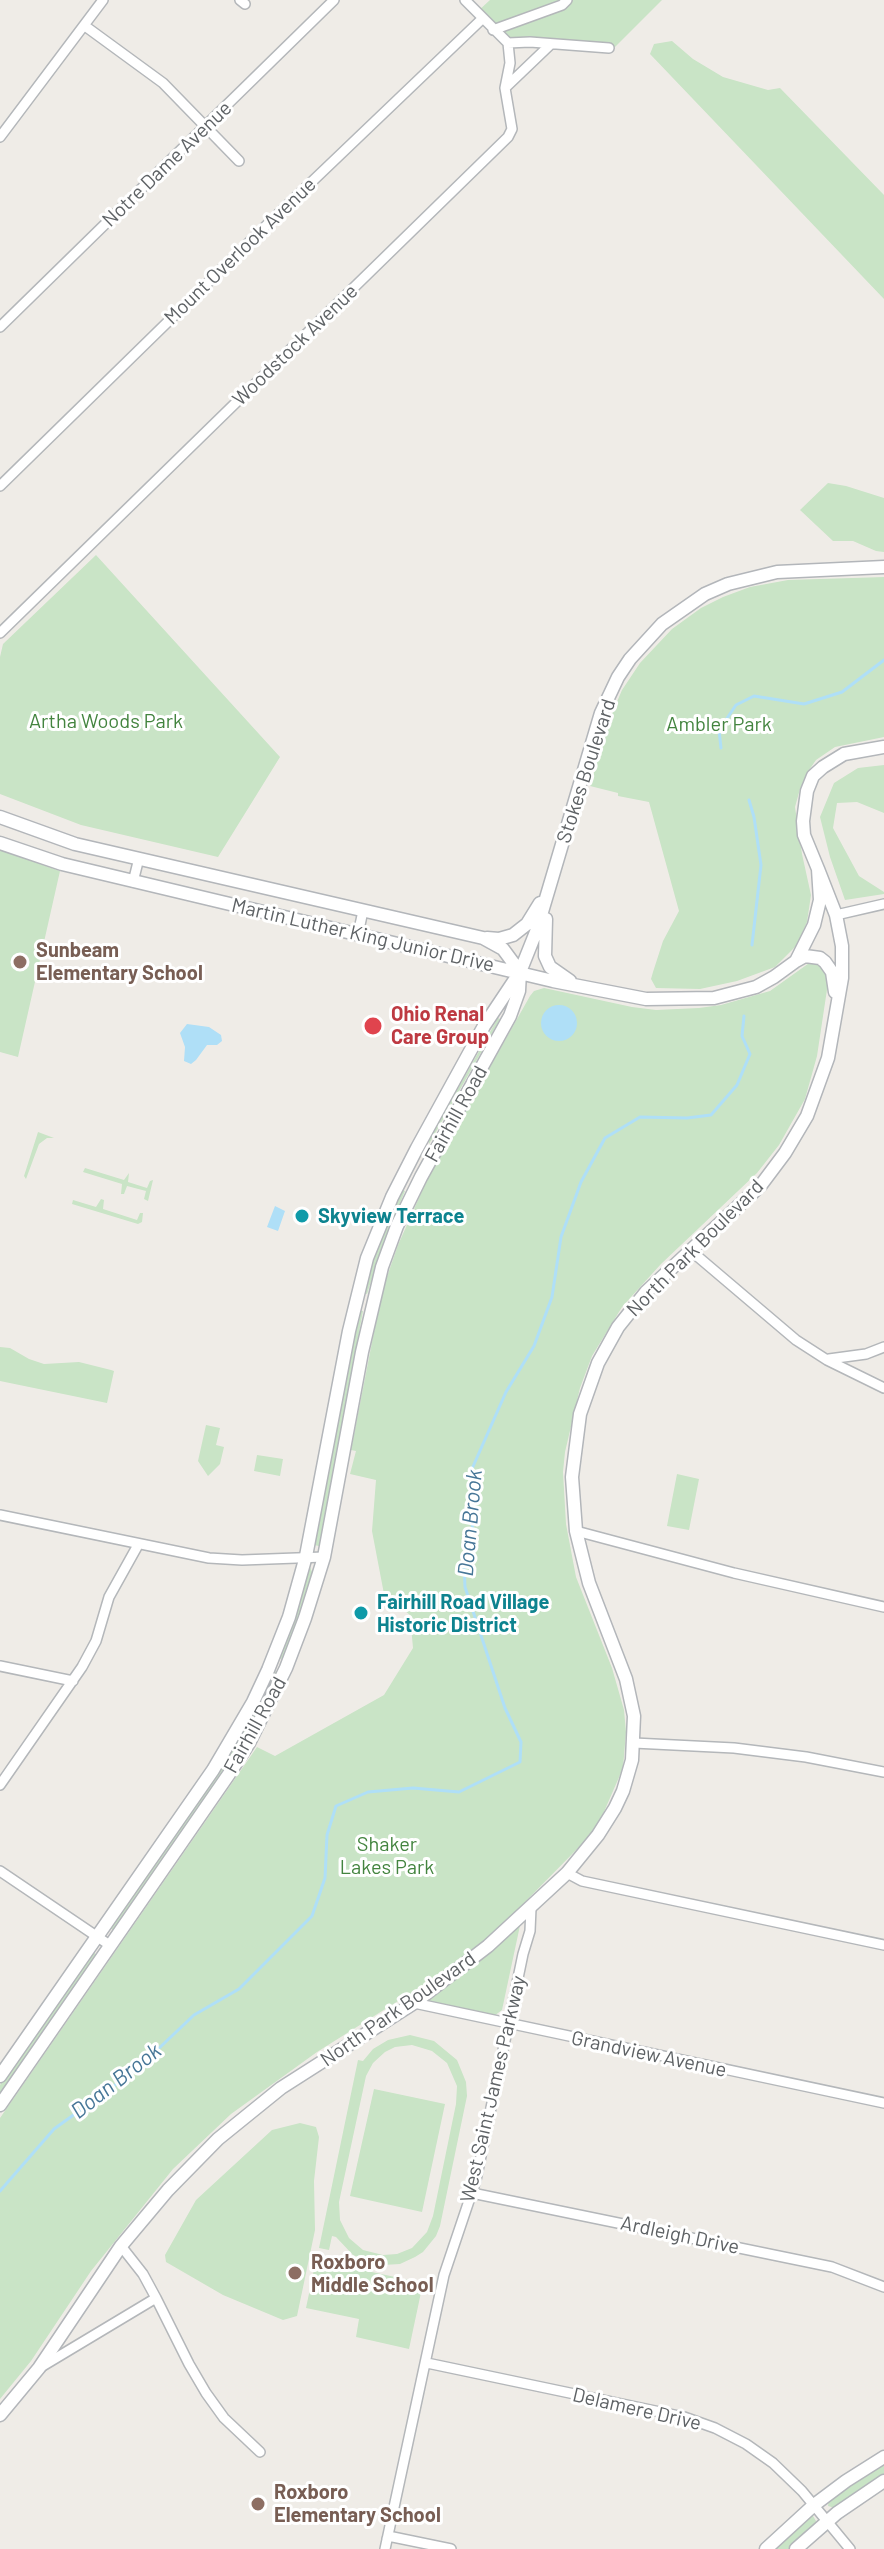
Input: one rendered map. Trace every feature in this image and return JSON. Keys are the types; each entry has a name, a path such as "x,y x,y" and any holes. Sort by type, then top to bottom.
{"main road":[{"name":"Stokes Boulevard","path":"520,972 601,713 618,677 646,639 705,594 751,577 787,571 884,567"},
{"name":"North Park Boulevard","path":"0,2415 39,2368 121,2246 168,2190 218,2139 281,2088 414,2003 479,1954 567,1873 615,1808 629,1775 634,1716 626,1679 589,1583 576,1531 572,1499 573,1455 580,1414 591,1381 618,1327 646,1292 761,1185 807,1116 823,1076 836,1016 842,978 842,946 836,915 804,835 807,791 813,776 844,754 884,747"},
{"name":"Martin Luther King Junior Drive","path":"0,817 57,838 483,938 503,949 520,972"},
{"name":"Martin Luther King Junior Drive","path":"0,843 53,862 133,882 520,972"},
{"path":"796,961 814,925 820,900 818,869"},
{"path":"483,938 499,939 513,935 527,924 548,890"},
{"path":"548,890 543,942 545,956 550,967 580,986"},
{"path":"520,972 646,999 714,998 756,987 805,956 813,957 820,958 829,966 837,999 836,1016"},
{"name":"Fairhill Road","path":"0,2076 233,1739 272,1663 306,1556 355,1302 367,1258 419,1145 484,1026 520,972"},
{"name":"Fairhill Road","path":"0,2105 249,1743 286,1668 324,1557 371,1306 397,1226 510,1016 519,991 520,972"},
{"path":"419,1145 434,1153"},
{"path":"402,1177 417,1185"},
{"path":"355,1302 371,1306"},
{"path":"272,1663 286,1668"},
{"path":"766,2549 814,2505 884,2457"},
{"path":"796,2549 827,2521 884,2481"}],"street":[{"path":"0,137 103,0"},
{"name":"Notre Dame Avenue","path":"0,327 334,0"},
{"path":"465,0 508,43 609,48"},
{"path":"493,30 562,5 567,0"},
{"name":"Mount Overlook Avenue","path":"0,486 482,19"},
{"path":"85,26 163,83 239,161"},
{"name":"Woodstock Avenue","path":"0,633 508,137 512,129 505,88 510,63 508,43"},
{"path":"505,88 551,44"},
{"path":"133,882 139,858"},
{"path":"836,915 884,904"},
{"path":"358,934 363,911"},
{"path":"690,1250 796,1340 827,1360 884,1388"},
{"path":"827,1360 866,1354 884,1347"},
{"path":"0,1515 224,1560 324,1557"},
{"path":"576,1531 774,1584 884,1607"},
{"path":"0,1785 73,1681 96,1641 109,1597 138,1545"},
{"path":"0,1666 73,1681"},
{"path":"634,1743 734,1748 806,1757 884,1772"},
{"path":"0,1871 111,1946"},
{"path":"567,1873 582,1881 884,1945"},
{"name":"West Saint James Parkway","path":"384,2549 450,2253 472,2193 530,1931 531,1908"},
{"name":"Grandview Avenue","path":"414,2003 884,2103"},
{"name":"Ardleigh Drive","path":"472,2193 832,2267 884,2287"},
{"path":"121,2246 143,2274 206,2393 224,2418 260,2452"},
{"path":"39,2368 156,2298"},
{"name":"Delamere Drive","path":"427,2363 684,2417 729,2434 760,2453 792,2481 850,2549"},
{"path":"388,2536 451,2549"}],"green space":[{"path":"490,0 662,0 615,47 508,43 477,12"},
{"path":"672,41 693,59 723,77 768,90 780,88 884,195 884,299 650,54 654,44"},
{"path":"828,483 884,498 884,552 853,541 833,541 800,510"},
{"name":"Artha Woods Park","path":"96,555 280,757 218,857 81,825 0,794 0,657 3,644"},
{"name":"Ambler Park","path":"884,577 884,737 835,747 816,760 800,789 795,807 811,895 807,922 797,945 775,967 737,981 700,989 656,988 651,979 653,972 663,941 679,911 649,802 590,786 608,723 622,690 640,663 672,629 723,597 750,587 788,580"},
{"path":"884,765 884,813 857,802 837,803 833,828 859,876 884,894 845,900 820,817 834,783 858,768"},
{"name":"Sunbeam Elementary School","path":"0,850 60,871 18,1057 0,1052"},
{"name":"Shaker Lakes Park","path":"812,961 817,961 827,973 828,983 817,1056 805,1099 779,1145 757,1173 661,1264 622,1307 592,1356 580,1388 565,1452 566,1524 576,1577 612,1668 624,1710 623,1768 600,1821 583,1843 525,1902 502,2010 494,2016 406,1996 317,2052 231,2114 173,2169 91,2271 31,2361 0,2399 0,2118 257,1747 275,1756 384,1695 413,1648 410,1615 384,1594 372,1531 376,1480 350,1474 356,1451 351,1450 382,1291 398,1245 430,1173 534,991 544,988 656,1010 699,1008 770,991"},
{"path":"500,1019 429,1144 429,1139"},
{"path":"38,1132 54,1138 47,1138 39,1144 26,1179 24,1176"},
{"path":"85,1168 124,1180 129,1173 128,1182 147,1188 153,1180 148,1201 144,1199 146,1191 127,1186 121,1194 122,1184 83,1172"},
{"path":"401,1189 405,1191 367,1294 362,1293 372,1257"},
{"path":"101,1199 104,1200 103,1209 137,1220 143,1213 142,1222 138,1224 72,1204 73,1200 96,1207"},
{"path":"358,1310 363,1311 319,1546 314,1545"},
{"path":"0,1347 10,1348 44,1364 79,1362 114,1371 107,1403 0,1381"},
{"path":"206,1425 220,1428 216,1445 224,1447 220,1464 208,1476 198,1461"},
{"path":"257,1455 283,1459 280,1476 254,1471"},
{"path":"677,1474 699,1479 689,1530 667,1526"},
{"path":"310,1567 312,1572 302,1608 284,1658 280,1659"},
{"path":"274,1671 279,1673 271,1690 222,1775 113,1930 110,1928 241,1735"},
{"path":"93,1952 97,1955 0,2094 0,2085"},
{"path":"410,2035 434,2041 457,2060 466,2082 467,2096 436,2236 415,2257 400,2264 383,2265 353,2255 336,2237 332,2236 329,2250 319,2248 358,2060 363,2061 373,2049 388,2040","holes":["412,2045 432,2051 447,2063 457,2086 433,2216 427,2232 412,2248 383,2255 363,2250 349,2238 340,2220 339,2202 366,2076 373,2063 395,2047"]},
{"path":"374,2089 445,2104 422,2212 350,2196"},
{"path":"300,2123 316,2127 319,2137 314,2181 315,2230 297,2316 283,2320 223,2295 166,2262 165,2255 196,2200 272,2130"},
{"path":"316,2260 423,2283 409,2349 356,2337 359,2319 306,2308"},
{"path":"884,2462 884,2476 835,2508 828,2506 829,2499"},
{"path":"810,2516 816,2521 815,2525 789,2549 774,2549"}],"water":[{"path":"559,1005 572,1010 577,1023 572,1036 559,1041 546,1036 541,1023 546,1010"},
{"path":"187,1024 209,1027 221,1035 222,1041 217,1045 207,1045 191,1064 184,1061 185,1047 180,1033"},
{"path":"275,1206 285,1211 278,1231 267,1227"}],"waterway":[{"name":"Doan Brook","path":"721,748 719,730 736,705 754,696 804,704 842,692 884,660"},
{"path":"749,800 761,865 752,945"},
{"name":"Doan Brook","path":"0,2191 54,2129 136,2070 194,2015 239,1989 312,1916 325,1878 327,1835 336,1806 368,1792 413,1788 459,1792 520,1762 521,1742 505,1708 465,1587 464,1565 473,1552 471,1471 506,1392 534,1346 552,1297 561,1237 581,1182 605,1138 640,1117 711,1115 737,1085 750,1054 742,1036 744,1016"}],"place":[{"name":"Sunbeam Elementary School","path":"20,962"},
{"name":"Ohio Renal Care Group","path":"373,1026"},
{"name":"Skyview Terrace","path":"302,1216"},
{"name":"Fairhill Road Village Historic District","path":"361,1613"},
{"name":"Roxboro Middle School","path":"295,2273"},
{"name":"Roxboro Elementary School","path":"258,2504"}]}
